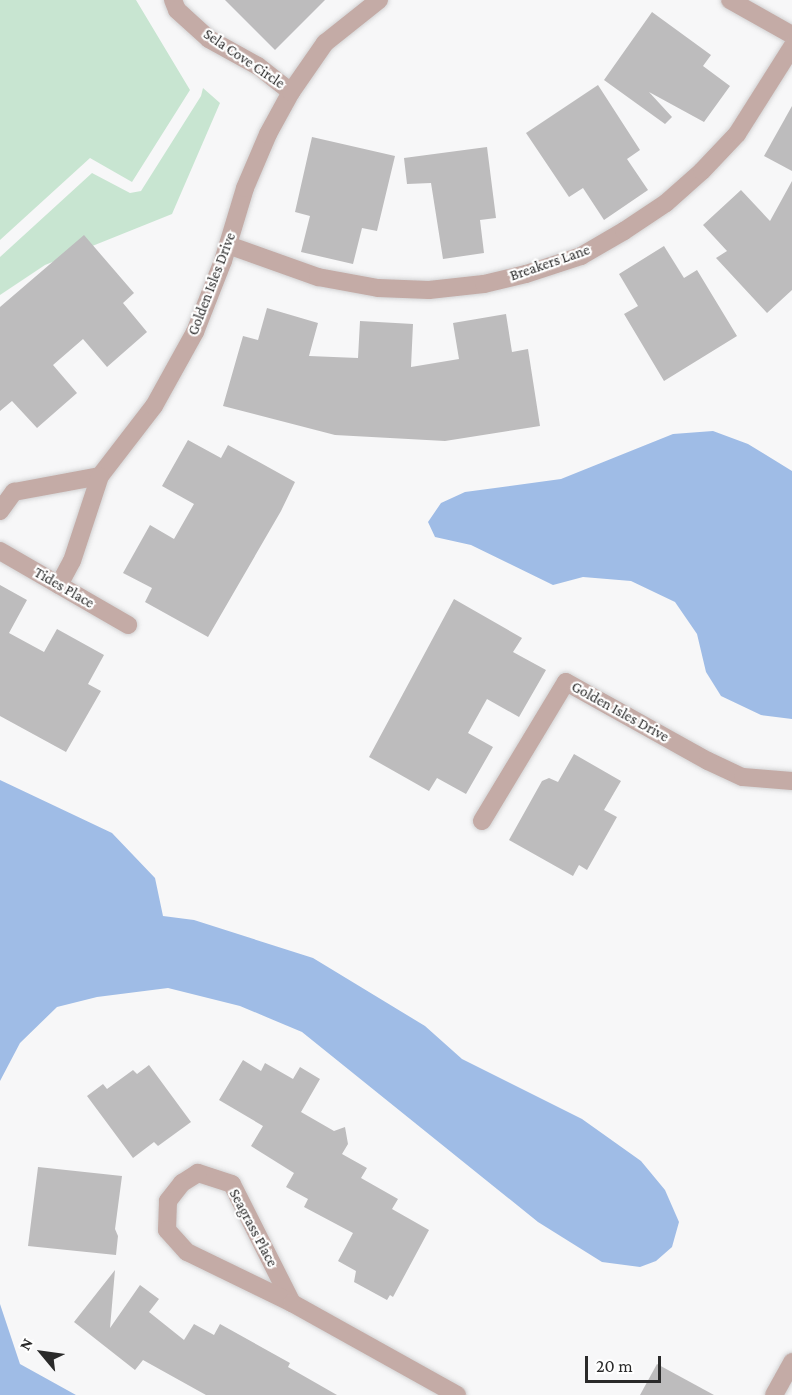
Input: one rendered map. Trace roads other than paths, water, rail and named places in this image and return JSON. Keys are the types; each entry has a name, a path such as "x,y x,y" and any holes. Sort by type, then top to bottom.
{"street":[{"name":"Sela Cove Circle","path":"173,0 177,10 210,39 258,66 291,92"},
{"name":"Golden Isles Drive","path":"58,585 72,561 100,476 154,406 195,332 228,245 245,188 268,134 291,92 325,43 379,0"},
{"path":"730,0 792,35"},
{"name":"Breakers Lane","path":"228,245 318,277 378,288 429,290 505,279 581,256 666,203 702,171 737,134 792,47"},
{"path":"0,512 14,492 100,476"},
{"name":"Tides Place","path":"0,551 128,625"},
{"name":"Golden Isles Drive","path":"482,821 566,682 708,761 743,777 792,781"},
{"name":"Seagrass Place","path":"292,1303 232,1184 198,1173 182,1183 168,1201 167,1230 187,1252 292,1303 457,1395"},
{"path":"774,1395 792,1362"}],"water":[{"path":"713,431 748,444 792,471 792,719 761,715 721,696 706,672 697,634 675,602 631,581 583,577 553,585 471,545 435,537 428,522 441,503 465,492 561,479 673,434"},
{"path":"0,780 112,833 155,878 163,916 194,920 313,958 425,1026 462,1059 582,1119 641,1161 665,1190 679,1222 672,1247 656,1261 640,1267 602,1262 538,1222 302,1032 240,1006 168,988 97,997 57,1007 20,1043 0,1081"},
{"path":"0,1304 20,1364 76,1395 0,1395"}]}
